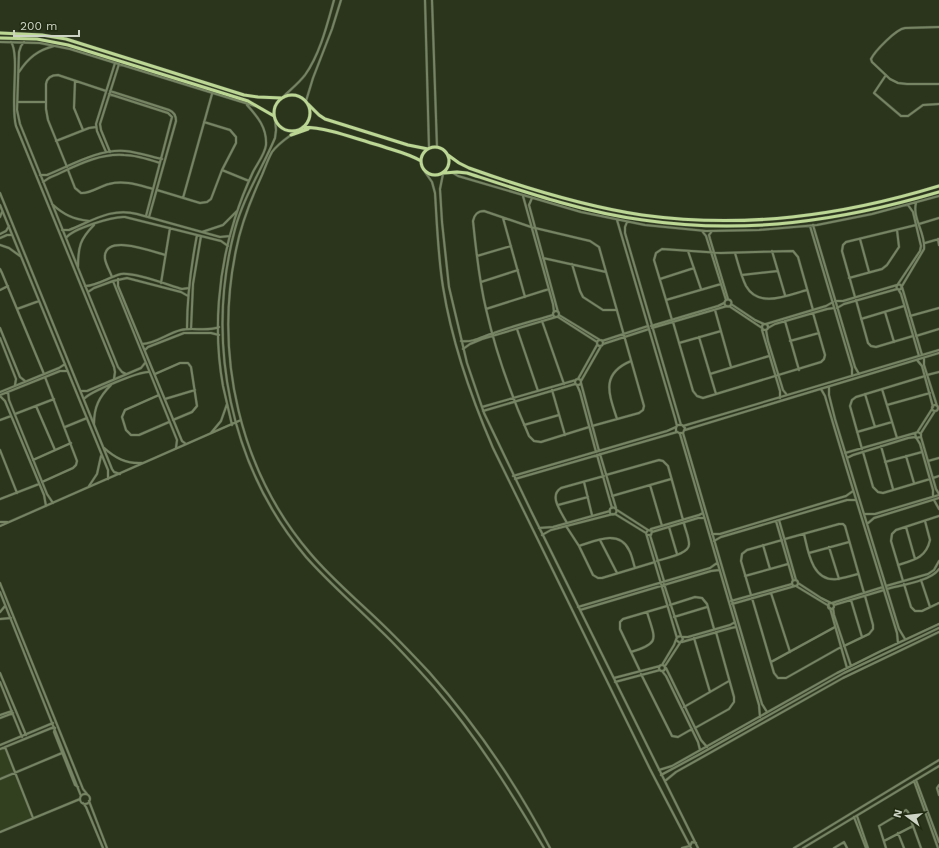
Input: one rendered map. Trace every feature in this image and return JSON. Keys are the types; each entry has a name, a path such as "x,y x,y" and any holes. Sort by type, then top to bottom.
{"main road":[{"path":"0,33 42,35 66,39 237,93 255,97 282,98 293,95 300,96 319,116 325,119 408,145 429,149 437,147 444,150 448,155 462,165 473,170 568,199 647,215 697,220 769,220 806,216 870,205 939,186"},
{"path":"0,38 41,40 68,45 253,103 274,118 282,128 289,131 296,131 303,127 307,122 310,116 310,110 307,102"},
{"path":"253,103 255,97"},
{"path":"274,118 275,106 282,98"},
{"path":"303,127 339,133 397,151 421,161"},
{"path":"291,135 314,128"},
{"path":"429,149 423,154 421,161 422,167 426,172 433,176 453,172 467,174 581,208 642,220 702,226 770,225 808,222 844,216 939,192"},
{"path":"443,173 449,166 450,161 448,155"},
{"path":"530,193 530,198"},
{"path":"779,219 779,224"},
{"path":"769,220 771,222 770,225"}],"street":[{"path":"282,98 304,77 309,69 327,25 334,0"},
{"path":"307,102 315,72 332,29 340,0"},
{"path":"425,0 429,149"},
{"path":"432,0 437,147"},
{"path":"939,27 905,28 898,30 871,58 872,62 892,80 901,83 939,84"},
{"path":"0,42 24,42 56,46 119,64 247,105 258,106"},
{"path":"11,42 14,48 14,115 17,130 115,372 114,380"},
{"path":"24,42 20,48 18,73 18,114 20,124 120,371"},
{"path":"18,73 28,60 36,53 46,48 56,46"},
{"path":"14,48 20,48"},
{"path":"106,152 96,127 115,63"},
{"path":"110,152 100,126 119,64"},
{"path":"309,69 315,72"},
{"path":"67,167 47,116 46,83 49,77 58,75 106,91"},
{"path":"886,75 874,93 901,116 908,116 923,106 939,104"},
{"path":"76,81 74,108 83,130"},
{"path":"110,91 170,110 175,116 176,121 149,217"},
{"path":"109,94 168,113 172,116 172,121 146,216"},
{"path":"183,198 212,94"},
{"path":"18,102 46,102"},
{"path":"102,104 106,105"},
{"path":"232,425 221,373 219,334 220,286 230,236 238,210 249,182 264,152 266,140 262,124 257,115 247,105"},
{"path":"158,110 159,106"},
{"path":"274,118 275,135 248,193 236,228 224,291 222,322 224,364 231,403 241,440 258,483 290,537 324,577 381,630 401,651 455,713 502,778 544,848"},
{"path":"156,190 201,203 209,201 212,197 222,170 236,143 236,136 230,130 204,122"},
{"path":"56,141 83,130 96,127"},
{"path":"296,131 278,145 273,151 253,194 234,257 228,311 228,345 232,382 246,438 269,491 296,534 333,578 396,637 446,693 497,760 525,804 550,848"},
{"path":"40,175 45,175 106,152 135,152 162,159"},
{"path":"28,155 32,154"},
{"path":"43,182 99,158 121,155 134,156 160,163"},
{"path":"264,160 268,162"},
{"path":"68,170 76,189 81,193 116,182 153,189"},
{"path":"222,170 249,182"},
{"path":"426,172 435,193 441,272 450,321 461,364 479,416 527,516 627,715 690,847"},
{"path":"453,172 458,176 523,196 617,220 655,226 712,231 759,230 810,226 865,216 939,196"},
{"path":"443,173 440,193 447,271 463,349 482,407 542,535 698,848"},
{"path":"45,175 47,179"},
{"path":"0,192 112,470"},
{"path":"435,193 440,193"},
{"path":"523,196 549,289 554,313"},
{"path":"530,198 529,205 558,315"},
{"path":"52,203 63,214 69,217 90,221"},
{"path":"916,203 915,211 921,248 898,285 898,289 920,356"},
{"path":"0,204 102,455 108,471 108,479"},
{"path":"712,231 709,237 712,253 728,306 762,329 767,329 773,325 827,306 834,302 855,299 902,287 923,252 924,243 913,212 908,205"},
{"path":"201,232 223,225 238,210"},
{"path":"0,217 2,211"},
{"path":"484,211 503,218 531,227 593,242 597,245 644,404 642,411 541,442 536,442 530,438 514,402 492,335 477,256 473,221 476,214 484,211"},
{"path":"62,230 69,230 106,214 130,212 201,232 222,237 230,236"},
{"path":"436,216 441,215"},
{"path":"66,239 71,233 96,223 115,217 125,216 221,241 228,246"},
{"path":"503,218 525,297"},
{"path":"939,218 918,225 846,242 842,246 855,299 868,343 871,346 876,347 939,329"},
{"path":"617,220 642,297"},
{"path":"628,222 624,227 625,233 650,328 660,361 685,430"},
{"path":"78,268 80,242 86,233 96,223"},
{"path":"813,225 834,302"},
{"path":"0,234 5,232 9,226"},
{"path":"810,226 851,360 859,374"},
{"path":"161,283 170,228"},
{"path":"701,230 706,236 712,253 726,301"},
{"path":"849,278 883,268 891,260 899,247 896,230"},
{"path":"5,232 6,236"},
{"path":"0,238 12,235"},
{"path":"187,329 188,296 197,235"},
{"path":"191,329 193,284 201,236"},
{"path":"221,241 223,239 222,237"},
{"path":"860,239 869,272"},
{"path":"924,243 939,239 939,245"},
{"path":"0,245 9,248 21,256"},
{"path":"112,277 105,262 105,256 108,250 115,246 127,245 165,255"},
{"path":"477,256 511,246"},
{"path":"662,249 688,251 735,253 791,250 796,253 825,355 824,359 819,364 703,398 695,395 654,260 655,255 662,249"},
{"path":"688,251 701,289"},
{"path":"772,251 785,296"},
{"path":"735,253 747,288 757,296 769,299 807,290"},
{"path":"543,258 606,272"},
{"path":"572,264 583,297 602,310 617,310"},
{"path":"660,279 694,268"},
{"path":"0,270 44,374"},
{"path":"481,282 518,270"},
{"path":"742,275 778,272"},
{"path":"85,286 92,285 112,277 127,274 184,290 189,288"},
{"path":"88,292 113,280 130,278 184,293 188,296"},
{"path":"118,279 118,286 173,420 183,443 187,445"},
{"path":"113,280 177,440 176,450"},
{"path":"666,300 721,284"},
{"path":"583,331 597,342 601,343 624,337 718,306 726,301 731,301 731,304 755,320 765,324 813,311 836,308 855,299 898,285 902,287 914,336"},
{"path":"0,290 8,286"},
{"path":"486,309 549,289"},
{"path":"17,309 39,301"},
{"path":"672,321 715,310 731,304"},
{"path":"861,319 904,306"},
{"path":"910,316 939,308"},
{"path":"715,310 731,367"},
{"path":"885,312 894,342"},
{"path":"554,313 558,315"},
{"path":"461,341 466,342 477,340 554,313 601,343"},
{"path":"463,349 470,344 492,335 558,315"},
{"path":"94,319 98,317"},
{"path":"450,321 454,322 456,319"},
{"path":"542,321 564,384"},
{"path":"785,321 799,370"},
{"path":"765,324 762,329 769,356 783,391 787,395"},
{"path":"765,324 777,376 780,398"},
{"path":"142,344 187,329 214,329 219,327"},
{"path":"0,328 20,377 26,381"},
{"path":"518,328 538,391"},
{"path":"597,345 624,334 650,328"},
{"path":"213,333 214,329"},
{"path":"453,332 456,330 459,331"},
{"path":"679,343 721,331"},
{"path":"790,341 819,333"},
{"path":"145,350 148,347 181,334 219,334"},
{"path":"699,337 716,394"},
{"path":"0,338 16,379 15,386"},
{"path":"583,520 592,515 610,511 612,508 605,476 580,392 576,384 597,345 597,342"},
{"path":"484,411 552,390 576,384 579,385 601,343"},
{"path":"515,479 641,440 682,425 780,398 939,350"},
{"path":"681,433 685,430 939,353"},
{"path":"710,374 769,356"},
{"path":"924,358 926,376 935,410"},
{"path":"851,360 852,376"},
{"path":"917,360 921,364 938,407"},
{"path":"616,419 609,391 609,385 611,378 619,368 632,361"},
{"path":"660,361 675,418 677,432"},
{"path":"80,391 86,391 114,380 142,367 145,362"},
{"path":"155,374 180,363 188,363 191,367 198,403 196,409 173,420"},
{"path":"0,392 59,368 65,364"},
{"path":"142,367 144,372"},
{"path":"46,506 45,498 5,400 0,396 60,371 68,371"},
{"path":"115,372 120,371 126,374"},
{"path":"84,399 87,395 112,384 144,372 149,372"},
{"path":"939,372 855,397 850,404 874,490 880,493 939,476"},
{"path":"16,379 20,377"},
{"path":"42,482 75,467 78,460 45,377"},
{"path":"482,407 577,380 581,382"},
{"path":"581,382 590,426"},
{"path":"831,382 832,386"},
{"path":"94,425 96,404 112,384"},
{"path":"829,386 829,395 834,420 853,491 885,586 897,627 898,643"},
{"path":"821,389 826,396 847,458 867,524 870,539"},
{"path":"882,389 897,438"},
{"path":"165,399 196,390"},
{"path":"552,390 565,434"},
{"path":"86,391 87,395"},
{"path":"8,392 8,398 33,460 48,496 53,503"},
{"path":"887,405 930,393"},
{"path":"865,394 875,427"},
{"path":"159,395 125,410 122,417 126,430 132,435 138,435 170,422"},
{"path":"15,414 54,399"},
{"path":"210,435 221,420 227,403"},
{"path":"36,406 55,450"},
{"path":"933,498 939,494 916,438 916,433 938,407"},
{"path":"938,407 921,434 921,437 932,478 934,491 933,498 939,509"},
{"path":"737,410 738,414"},
{"path":"524,425 559,415"},
{"path":"0,420 11,416"},
{"path":"65,427 86,418"},
{"path":"0,526 176,450 241,420"},
{"path":"857,432 892,422"},
{"path":"641,440 677,432 681,433"},
{"path":"681,433 714,541 719,570 762,704 767,712"},
{"path":"847,458 862,450 897,438 916,433 921,434"},
{"path":"845,453 881,446 908,438 921,437"},
{"path":"241,440 246,438"},
{"path":"177,440 181,439"},
{"path":"33,460 71,443"},
{"path":"881,446 893,490"},
{"path":"103,447 122,461 131,463 146,463"},
{"path":"0,450 17,493"},
{"path":"885,462 922,452"},
{"path":"88,488 98,474 102,455"},
{"path":"906,456 914,483"},
{"path":"928,461 939,458"},
{"path":"661,460 667,464 671,478 689,547 686,552 600,578 594,576 566,524 558,505 555,496 559,489 661,460"},
{"path":"514,476 563,464"},
{"path":"108,471 112,470 120,474"},
{"path":"612,496 671,478"},
{"path":"584,482 592,515"},
{"path":"0,499 39,484"},
{"path":"696,484 704,518 731,600 734,622 759,707 760,717"},
{"path":"650,485 662,526"},
{"path":"609,490 616,509 614,514"},
{"path":"712,534 720,534 848,496 853,491"},
{"path":"558,505 588,497"},
{"path":"864,514 876,514 933,498 939,498"},
{"path":"714,541 721,537 808,511 847,500 856,500"},
{"path":"867,524 874,518 906,506"},
{"path":"612,508 616,509 650,535 661,584 681,637 681,642 665,667 661,670 614,678"},
{"path":"610,511 647,532 669,527 703,513"},
{"path":"527,516 532,513"},
{"path":"539,528 551,527 614,514"},
{"path":"903,581 891,541 891,535 896,530 939,516"},
{"path":"647,532 662,526 704,518"},
{"path":"731,600 792,584 794,580 778,520"},
{"path":"898,565 922,555 930,542 925,521"},
{"path":"0,522 8,522"},
{"path":"532,526 537,524"},
{"path":"542,535 566,524"},
{"path":"751,595 740,559 742,554 747,550 842,524 845,526 864,593"},
{"path":"669,527 678,555"},
{"path":"906,527 915,559"},
{"path":"647,532 664,581"},
{"path":"804,534 812,564 819,574 829,578 839,579 858,574"},
{"path":"579,546 606,537 613,537 623,543 628,549 635,568"},
{"path":"600,540 617,573"},
{"path":"783,540 788,564 794,580 821,598 832,603 930,573 939,561"},
{"path":"809,553 849,542"},
{"path":"763,545 770,569"},
{"path":"830,547 839,579"},
{"path":"580,610 710,568 718,562"},
{"path":"745,576 788,564"},
{"path":"661,584 664,581 711,570 719,570"},
{"path":"938,570 939,576"},
{"path":"832,607 850,600 932,576 938,570"},
{"path":"921,579 930,607"},
{"path":"0,583 83,790 89,797 89,801 108,848"},
{"path":"731,604 795,586 798,583"},
{"path":"664,584 678,643 715,631 734,622"},
{"path":"792,584 832,607"},
{"path":"904,584 913,610 920,612 939,603"},
{"path":"0,592 1,598 11,618 79,787 81,796 80,799 0,831"},
{"path":"771,592 790,652"},
{"path":"578,607 610,597 629,594"},
{"path":"844,646 871,633 873,627 865,596"},
{"path":"610,597 611,601"},
{"path":"698,597 704,600 708,606 734,697 733,705 729,709 678,737 672,736 640,673 620,629 620,622 647,612 698,597"},
{"path":"752,598 770,662 775,675 780,679 841,647"},
{"path":"850,600 862,637"},
{"path":"832,603 835,627 847,668"},
{"path":"832,603 851,666"},
{"path":"0,612 5,606"},
{"path":"674,617 708,606"},
{"path":"631,652 646,648 653,641 653,634 647,612"},
{"path":"0,619 11,618"},
{"path":"659,770 672,766 700,751 847,668 939,624"},
{"path":"707,747 693,728 666,676 661,670 661,665 677,639 736,627"},
{"path":"770,662 835,627"},
{"path":"897,627 905,639"},
{"path":"661,775 844,673 939,628"},
{"path":"664,780 843,678 939,632"},
{"path":"694,638 710,692"},
{"path":"895,648 897,652"},
{"path":"615,682 661,665 665,667 693,728 700,751"},
{"path":"0,673 26,735"},
{"path":"0,682 22,737"},
{"path":"684,707 729,682"},
{"path":"0,717 12,712"},
{"path":"627,715 631,712"},
{"path":"758,721 760,725"},
{"path":"0,746 53,723"},
{"path":"631,724 636,723"},
{"path":"0,749 55,727"},
{"path":"55,727 54,732 62,753 75,785 79,787"},
{"path":"5,747 33,818"},
{"path":"0,779 62,753"},
{"path":"794,848 939,760"},
{"path":"803,848 939,766"},
{"path":"915,780 939,842"},
{"path":"915,780 938,848"},
{"path":"939,784 937,788 939,795"},
{"path":"895,786 898,791"},
{"path":"81,796 87,794"},
{"path":"80,799 86,806 103,848"},
{"path":"83,803 89,801"},
{"path":"886,848 879,828 880,825 904,810 908,812 921,848"},
{"path":"856,816 867,848"},
{"path":"884,841 913,826"},
{"path":"684,834 688,834 690,831"},
{"path":"819,833 821,837"},
{"path":"898,833 904,848"},
{"path":"690,847 692,842 696,843"},
{"path":"834,848 844,842 847,848"},
{"path":"682,848 690,847"}],"shaded area":[{"path":"4,748 32,819 0,832 0,749"}]}
